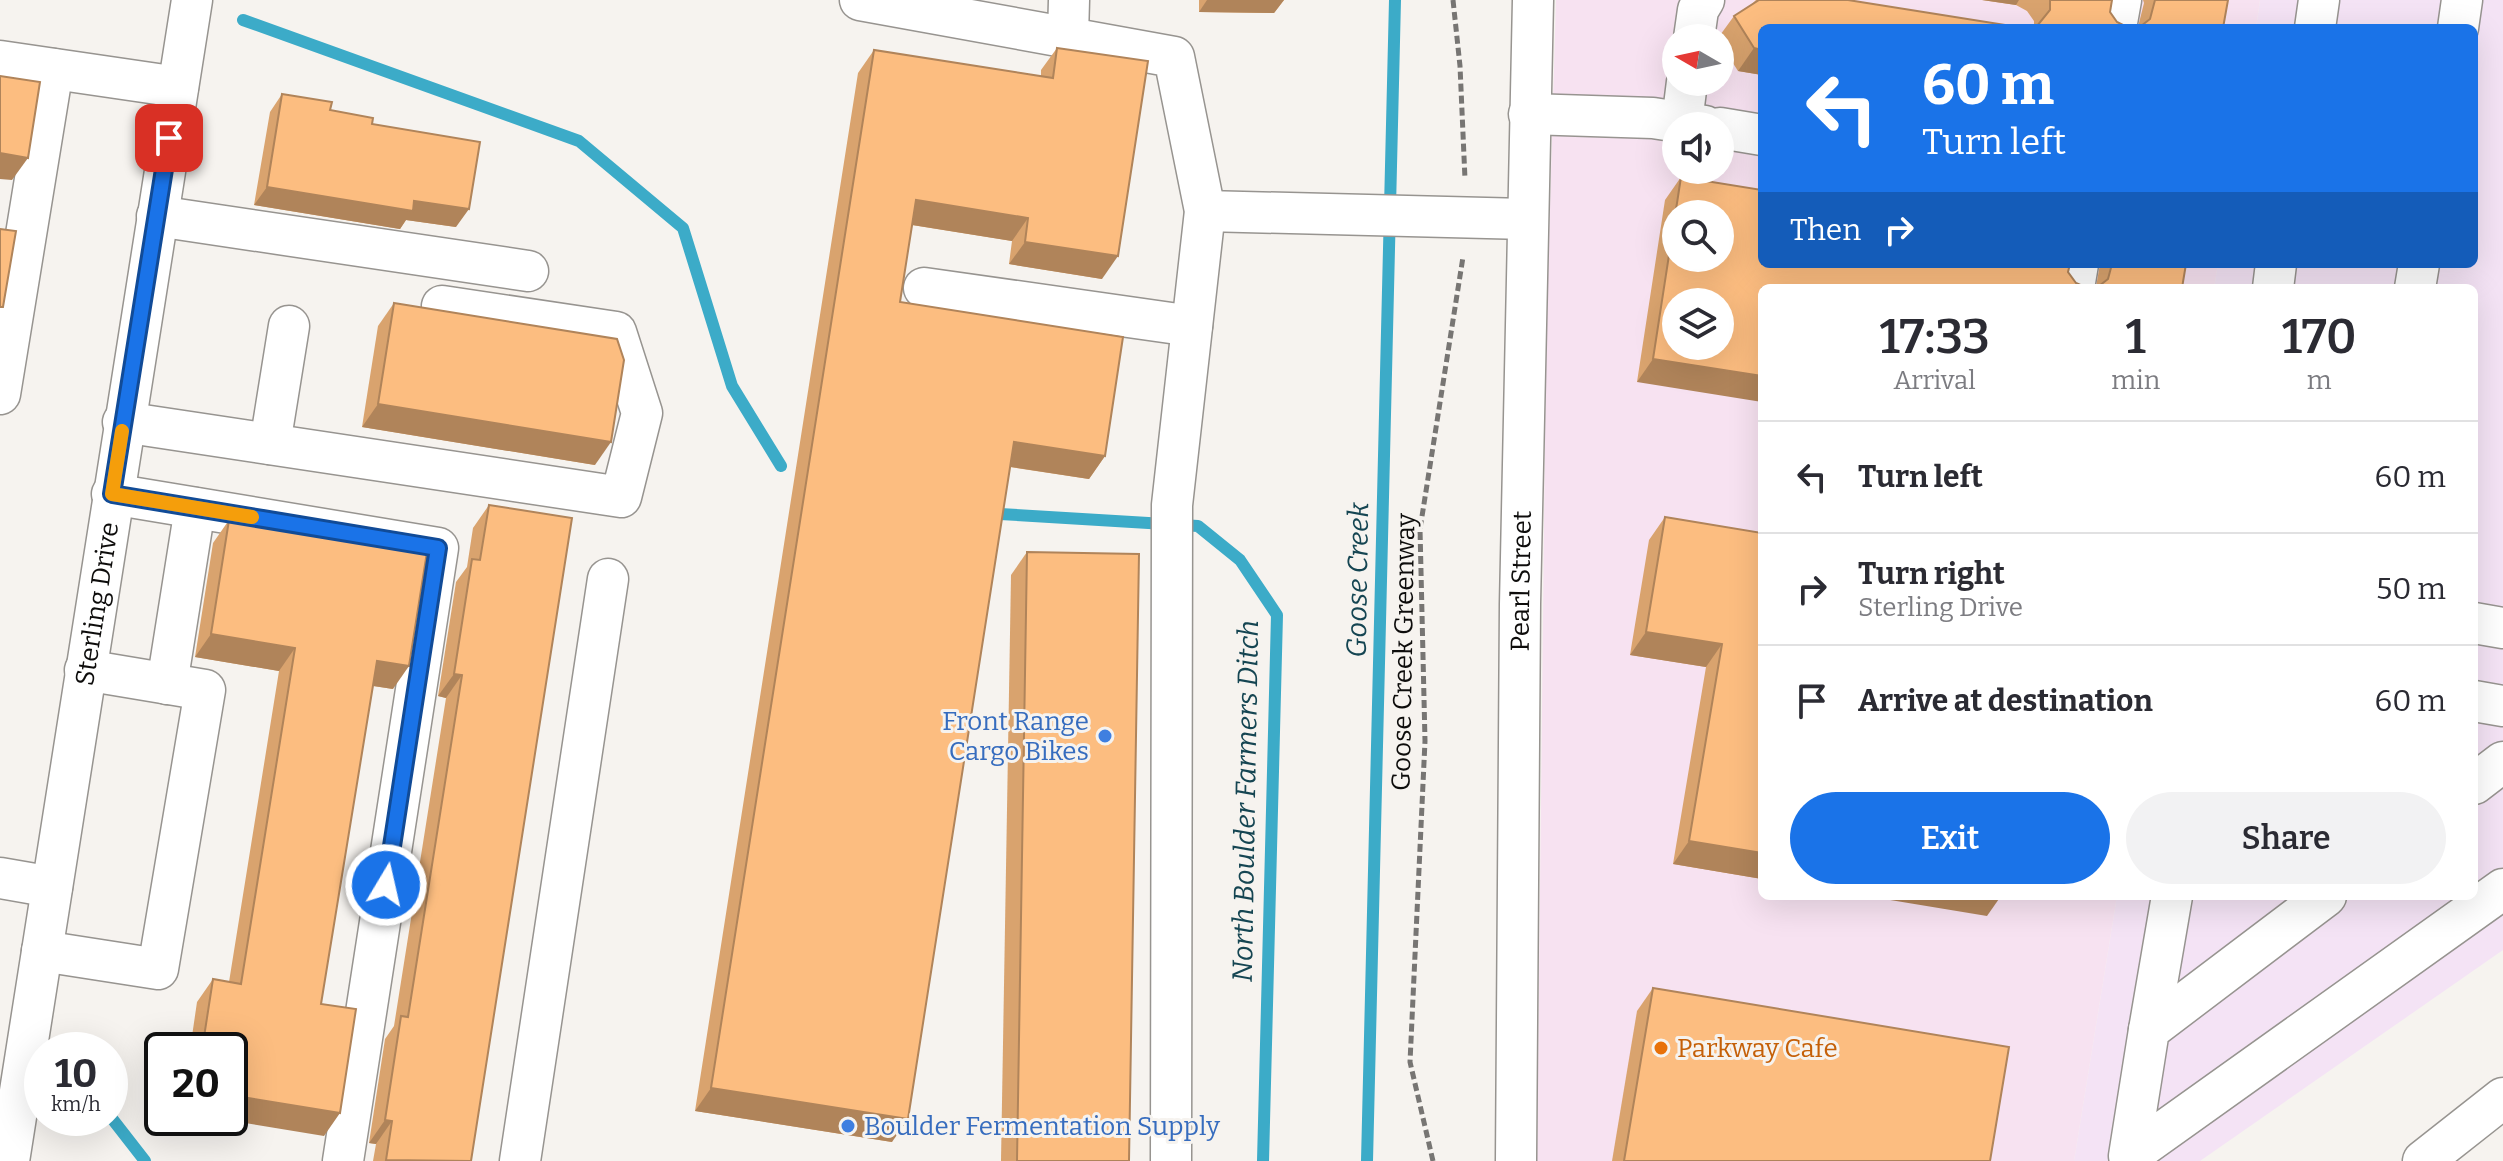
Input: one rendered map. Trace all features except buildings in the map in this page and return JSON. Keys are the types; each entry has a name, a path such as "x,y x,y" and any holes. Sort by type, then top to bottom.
{"street":[{"name":"Sterling Drive","path":"9,1161 123,422 192,0"},
{"path":"860,0 1068,18 1174,57 1205,211 1171,521 1171,1161"},
{"name":"Pearl Street","path":"1516,1161 1519,620 1533,0"},
{"path":"1696,24 1698,10 1704,0"},
{"path":"2117,24 2121,0"},
{"path":"2316,24 2319,0"},
{"path":"2459,24 2462,0"},
{"path":"0,61 178,87"},
{"path":"0,394 53,69"},
{"path":"1529,114 1662,123"},
{"path":"1734,131 1758,134"},
{"path":"1205,211 1527,219"},
{"path":"157,216 528,271"},
{"path":"924,288 1192,326"},
{"path":"123,422 621,497 642,413 616,332 442,306"},
{"path":"270,444 289,326"},
{"path":"112,494 438,548 343,1161"},
{"path":"167,684 195,508"},
{"path":"520,1161 608,579"},
{"path":"2478,624 2503,628"},
{"path":"42,951 158,969 205,690 85,670"},
{"path":"2478,702 2503,706"},
{"path":"2478,781 2503,762"},
{"path":"0,878 52,887"},
{"path":"2171,900 2129,1156 2503,889"},
{"path":"2149,1030 2308,901"},
{"path":"2423,1161 2503,1098"}],"path":[{"name":"Goose Creek Greenway","path":"1433,1161 1410,1062 1425,741 1420,529 1461,278 1448,218 1460,66 1453,0"}],"shaded area":[{"path":"1556,0 2260,0 2257,24 1758,24 1758,268 2217,268 2215,284 1758,284 1758,900 2116,900 2074,1161 1537,1161 1546,347"},
{"path":"2260,0 2503,0 2503,950 2200,1161 2074,1161 2116,900 2478,900 2478,284 2215,284 2217,268 2478,268 2478,24 2257,24"}],"waterway":[{"name":"Goose Creek","path":"1367,1161 1395,0"},
{"name":"North Boulder Farmers Ditch","path":"243,20 579,141 683,228 732,386 781,466"},
{"name":"North Boulder Farmers Ditch","path":"1000,514 1198,526 1240,560 1277,615 1263,1161"},
{"path":"126,1136 145,1161"}],"slow traffic":[{"path":"122,431 112,494 252,517"}],"place":[{"name":"Front Range Cargo Bikes","path":"1105,736"},
{"name":"Parkway Cafe","path":"1661,1048"},
{"name":"Boulder Fermentation Supply","path":"848,1126"}],"route":[{"path":"169,138 112,494 438,548 386,885"}]}
